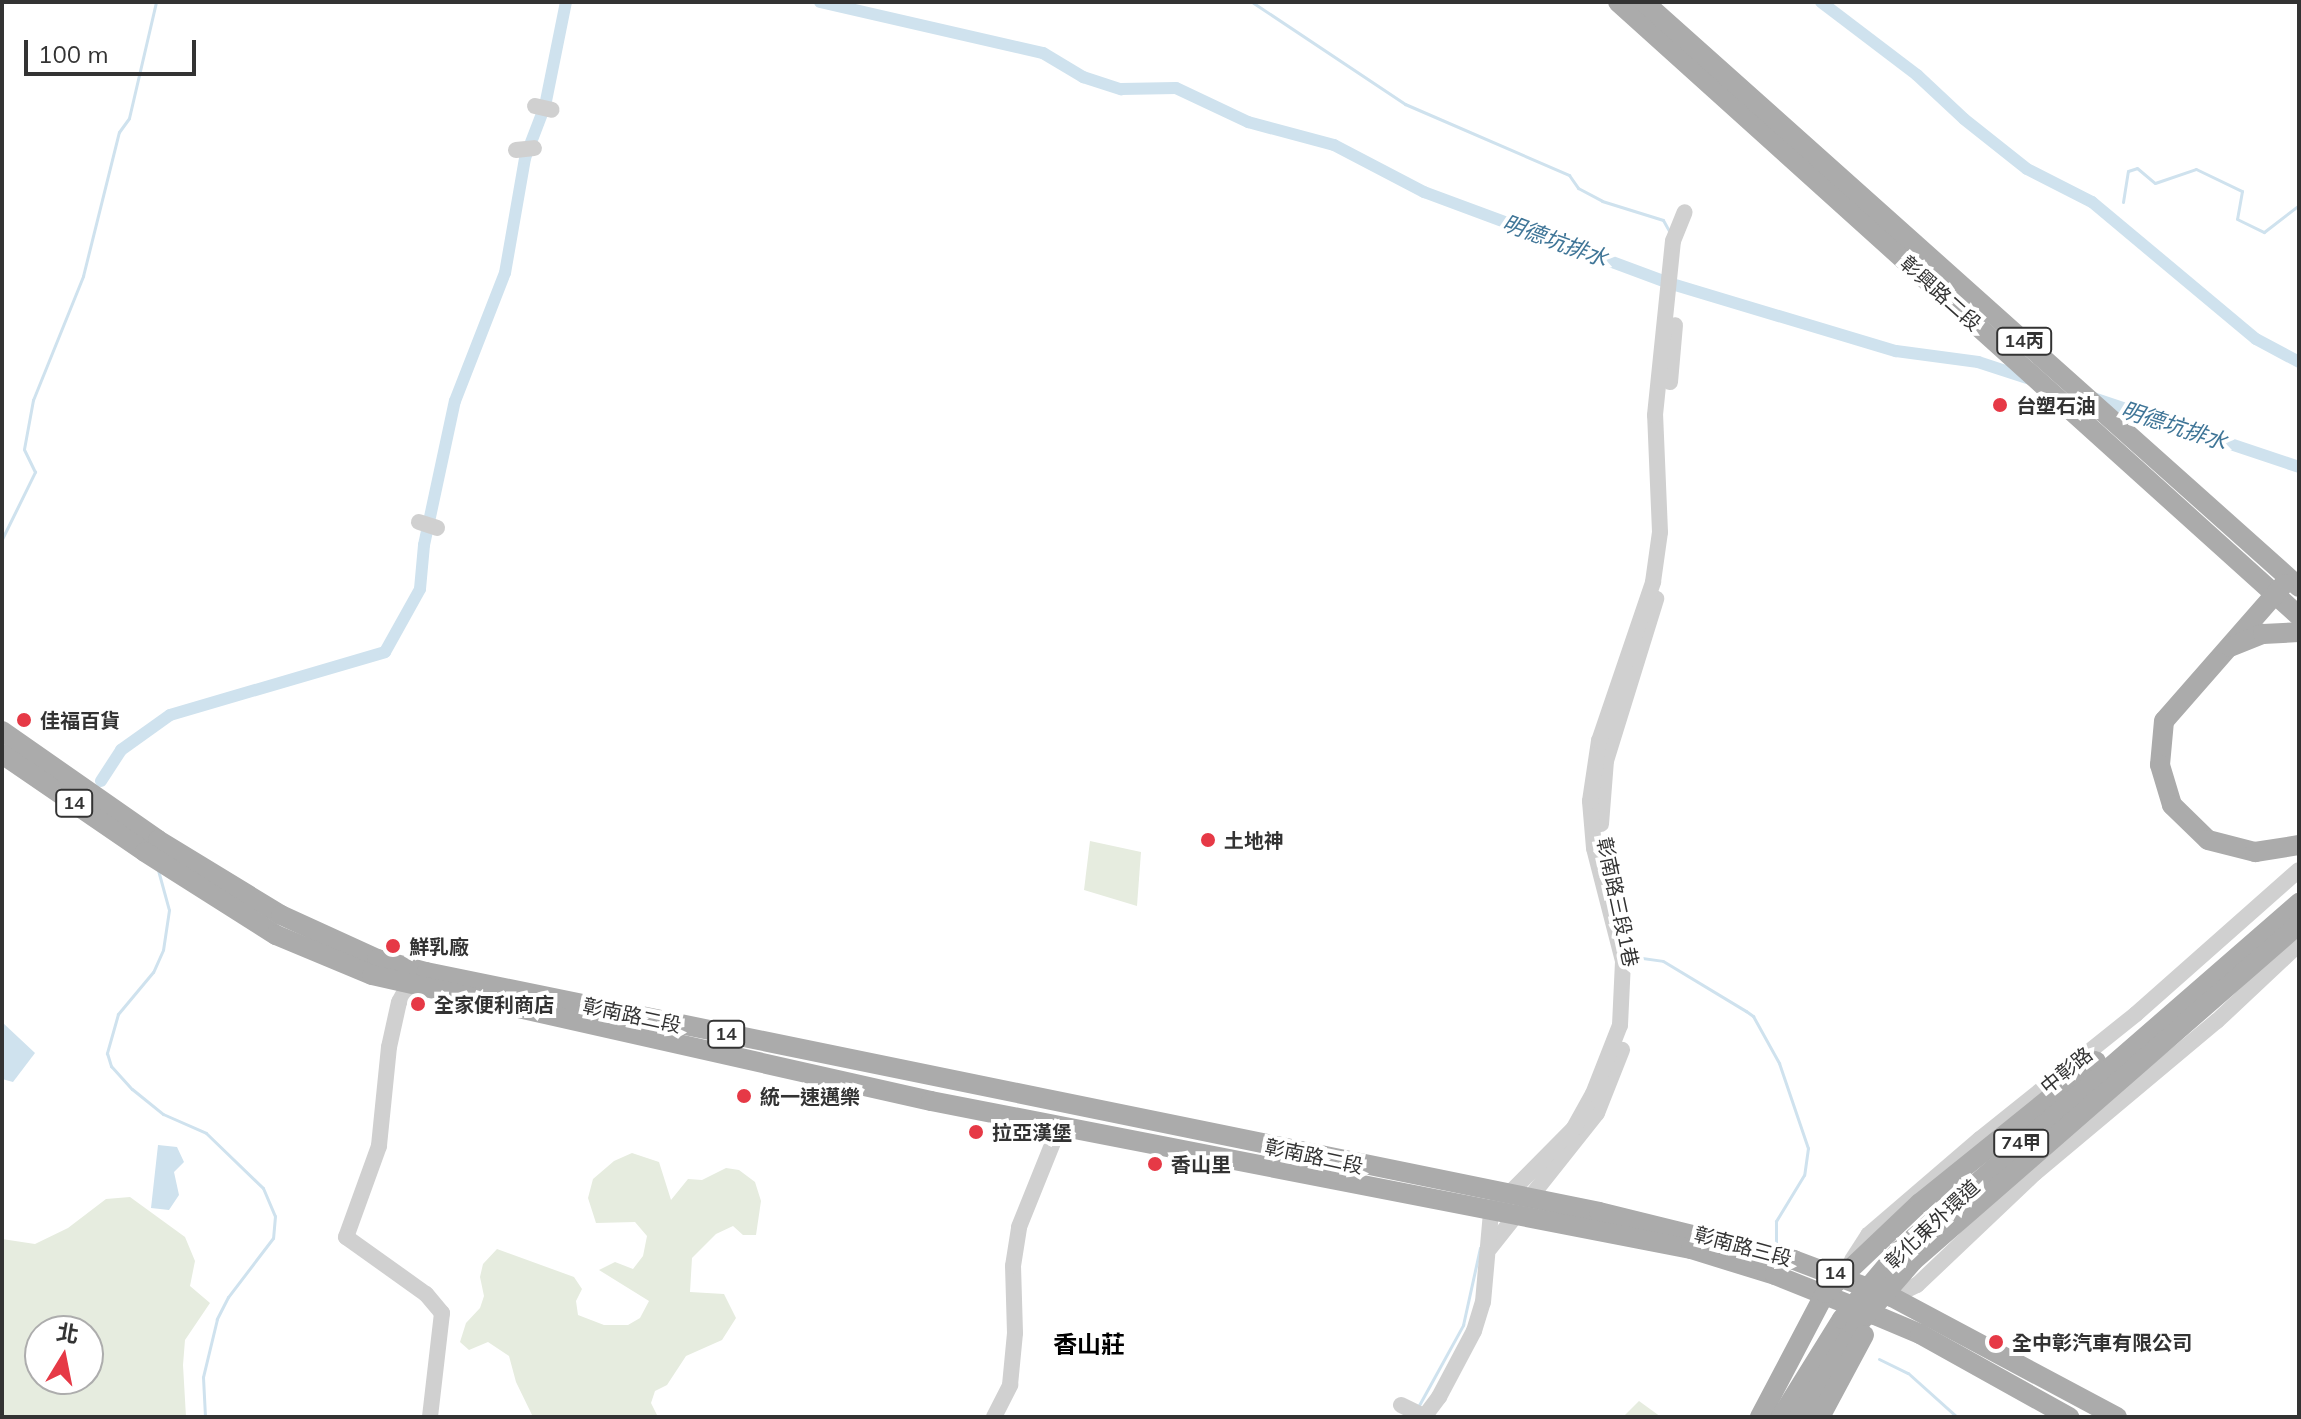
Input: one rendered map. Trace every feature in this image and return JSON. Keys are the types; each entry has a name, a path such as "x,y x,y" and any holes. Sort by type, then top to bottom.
{"main road":[{"name":"彰興路二段","path":"1618,2 2299,616"},
{"name":"彰興路二段","path":"1644,2 2294,583"},
{"path":"2294,583 2276,595 2164,721 2160,744 2164,787 2188,824 2208,840 2255,852 2299,845"},
{"path":"2226,649 2263,634 2299,632"},
{"name":"彰南路二段","path":"2,731 151,846"},
{"name":"彰南路二段","path":"2,754 151,846 281,915 329,947 408,986 1067,1104 1517,1196"},
{"name":"彰化東外環道","path":"1799,1417 1855,1328 1913,1261 2224,978 2299,903"},
{"name":"彰化東外環道","path":"1781,1417 1842,1319 1900,1250 2224,978 2299,924"},
{"name":"彰南路二段","path":"329,947 931,1101 1491,1212"},
{"path":"408,986 426,972"},
{"path":"1760,1417 1825,1293 1842,1276 1920,1203 2158,1010 2224,978"},
{"name":"彰化東外環道","path":"1820,1417 1875,1315 1952,1237 2176,1041 2224,978"},
{"path":"1060,1125 1067,1104"},
{"name":"彰南路三段","path":"1517,1196 1694,1233 1842,1276 1892,1297 2117,1417"},
{"name":"14","path":"1491,1212 1514,1216"},
{"name":"彰南路三段","path":"1514,1216 1691,1249 1825,1293 1920,1334 2069,1417"}],"street":[{"path":"516,150 534,148"},
{"name":"彰南路三段1巷","path":"1517,1196 1574,1128 1593,1094 1620,1025 1623,961 1591,826 1597,755 1653,582 1660,532 1655,415 1674,270"},
{"path":"419,522 437,528"},
{"name":"彰南路三段1巷","path":"1517,1196 1579,1139 1597,1113 1629,1029 1636,985 1632,954 1614,892 1600,816 1606,761 1651,621 1656,597 1653,582"},
{"name":"中彰路","path":"1842,1276 1868,1235 1980,1139 2136,1014 2299,870"},
{"path":"1892,1297 1917,1285 2035,1173 2217,1021 2299,944"},
{"path":"2182,971 2217,1021"},
{"path":"408,986 399,1002 389,1047 379,1146 346,1237 426,1294 442,1313 430,1417"},
{"path":"2136,1014 2174,1054"},
{"path":"994,1417 1010,1385 1015,1333 1013,1266 1019,1227 1060,1125"},
{"path":"1401,1405 1424,1417 1439,1397 1474,1331 1483,1302 1491,1212 1517,1196"},
{"path":"1489,1249 1514,1216 1517,1196"}],"shaded area":[{"path":"1090,841 1141,852 1137,906 1084,890"},
{"path":"632,1153 659,1162 671,1200 688,1179 702,1180 726,1168 739,1170 755,1182 761,1201 756,1235 743,1235 733,1226 716,1234 692,1258 690,1292 724,1294 736,1318 722,1340 686,1356 667,1385 655,1391 651,1403 658,1417 533,1417 516,1382 509,1356 488,1342 469,1350 460,1342 466,1323 480,1308 484,1296 480,1277 483,1264 497,1249 574,1277 582,1289 576,1301 578,1315 604,1325 628,1325 640,1318 649,1301 599,1270 615,1262 633,1269 643,1256 647,1236 635,1222 596,1223 588,1198 593,1179 614,1161"},
{"path":"130,1197 185,1237 195,1261 190,1286 210,1303 185,1340 186,1417 2,1417 2,1239 35,1244 68,1228 106,1199"},
{"path":"1639,1401 1661,1417 1623,1417"}],"water":[{"path":"2,1022 35,1053 13,1082 2,1079"},
{"path":"158,1145 177,1147 184,1162 174,1172 179,1195 169,1210 151,1208"}],"waterway":[{"path":"2,539 35,472 24,449 33,400 83,276 119,132 129,118 156,2"},
{"path":"101,781 121,750 170,715 385,652 420,589 424,545 455,401 505,273 525,158 545,106 566,2"},
{"name":"明德坑排水","path":"820,2 1043,53 1083,77 1121,89 1176,88 1248,122 1334,145 1424,192 1672,284 1896,351 1978,362 2030,379"},
{"path":"1252,2 1405,104 1569,175 1578,188 1602,201 1663,220 1669,231"},
{"path":"1821,2 1917,75 1964,119 2027,169 2092,202 2256,339 2299,362"},
{"path":"2123,202 2128,171 2137,168 2155,183 2196,169 2242,191 2237,219 2264,232 2299,205"},
{"name":"明德坑排水","path":"2093,398 2299,467"},
{"path":"158,870 169,910 163,950 153,972 118,1014 107,1053 111,1066 132,1089 163,1114 206,1133 263,1188 275,1216 273,1238 228,1297 217,1319 203,1377 205,1417"},
{"path":"1628,956 1663,961 1746,1011 1753,1016 1779,1063 1808,1148 1804,1175 1776,1221 1776,1242"},
{"path":"1418,1407 1463,1325 1480,1248"},
{"path":"1879,1359 1908,1373 1957,1417"}],"place":[{"name":"台塑石油","path":"2000,405"},
{"name":"佳福百貨","path":"24,720"},
{"name":"土地神","path":"1208,840"},
{"name":"鮮乳廠","path":"393,946"},
{"name":"全家便利商店","path":"418,1004"},
{"name":"統一速邁樂","path":"744,1096"},
{"name":"拉亞漢堡","path":"976,1132"},
{"name":"香山里","path":"1155,1164"},
{"name":"全中彰汽車有限公司","path":"1996,1342"}],"district":[{"name":"香山莊","path":"1089,1345"}]}
